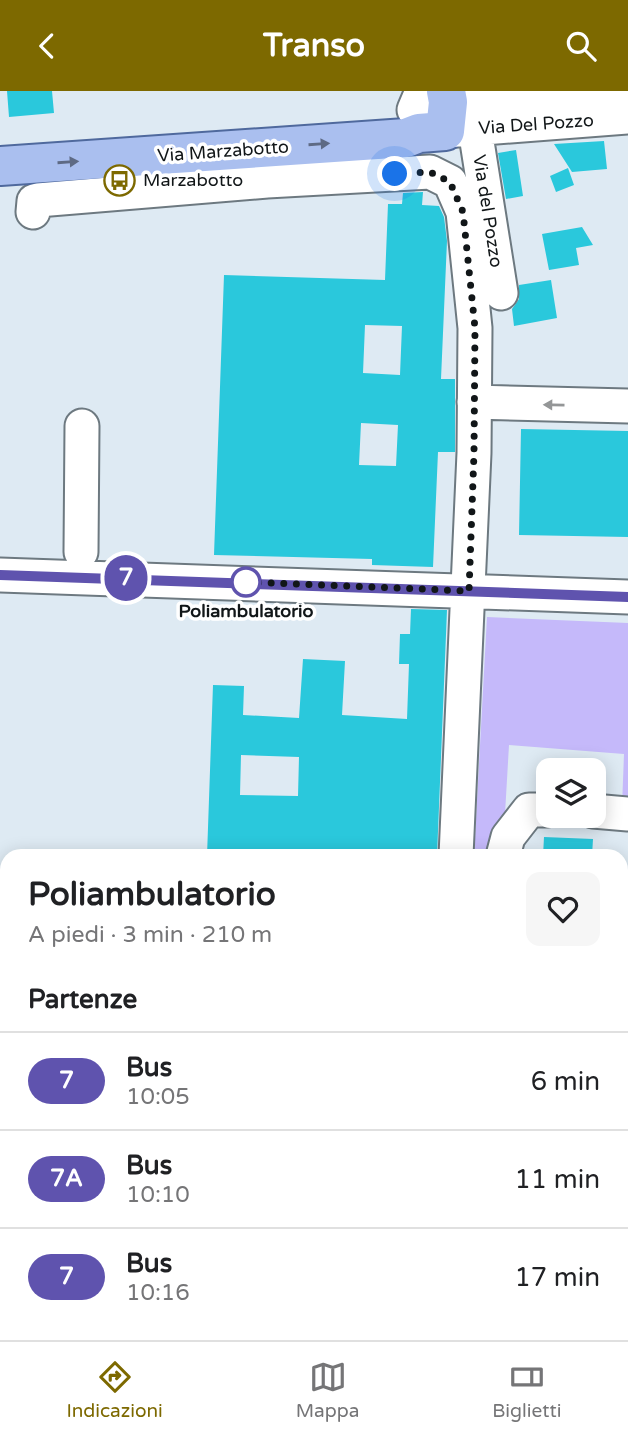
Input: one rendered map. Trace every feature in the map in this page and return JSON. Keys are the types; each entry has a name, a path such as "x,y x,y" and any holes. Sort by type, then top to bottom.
{"main road":[{"name":"Via Marzabotto","path":"0,166 389,139 442,109"}],"street":[{"name":"Via Del Pozzo","path":"442,109 628,91"},
{"name":"Via Del Pozzo","path":"442,109 628,117"},
{"name":"Via del Pozzo","path":"442,109 501,293"},
{"path":"33,212 34,201 38,200 267,181 430,172 450,182 463,212 475,328 469,591 456,849"},
{"path":"474,402 625,406"},
{"path":"81,552 82,426"},
{"path":"0,575 628,597"},
{"path":"505,849 508,837 529,810 536,810"},
{"path":"606,812 628,814"}],"shaded area":[{"path":"487,617 628,623 628,802 622,807 624,754 509,745 505,814 496,825 493,849 474,849"}],"building":[{"path":"7,91 52,91 54,113 9,117"},
{"path":"604,141 607,169 572,172 554,144"},
{"path":"516,150 523,196 506,199 498,153"},
{"path":"568,168 574,185 556,192 550,176"},
{"path":"423,192 422,205 439,206 444,217 447,241 441,379 455,379 455,452 438,452 433,567 372,565 372,559 214,555 224,275 385,280 388,204 402,204 403,193","holes":["365,325 402,326 400,375 363,373","361,423 398,425 396,466 359,465"]},
{"path":"582,227 593,245 576,248 579,265 549,270 542,234"},
{"path":"551,280 557,318 514,326 512,309 519,299 519,285"},
{"path":"521,429 628,431 628,537 519,535"},
{"path":"411,609 447,610 437,849 207,849 213,685 244,686 243,715 299,718 303,659 345,661 342,715 407,719 409,664 399,664 400,634 410,634","holes":["241,755 299,757 298,796 240,795"]},
{"path":"544,837 593,839 592,849 543,849"}],"bus line":[{"name":"7","path":"0,575 628,597"}],"place":[{"name":"Marzabotto","path":"120,180"},
{"name":"Poliambulatorio","path":"246,582"}],"route":[{"path":"246,582 469,591 475,328 463,212 450,182 430,172 395,174"}]}
